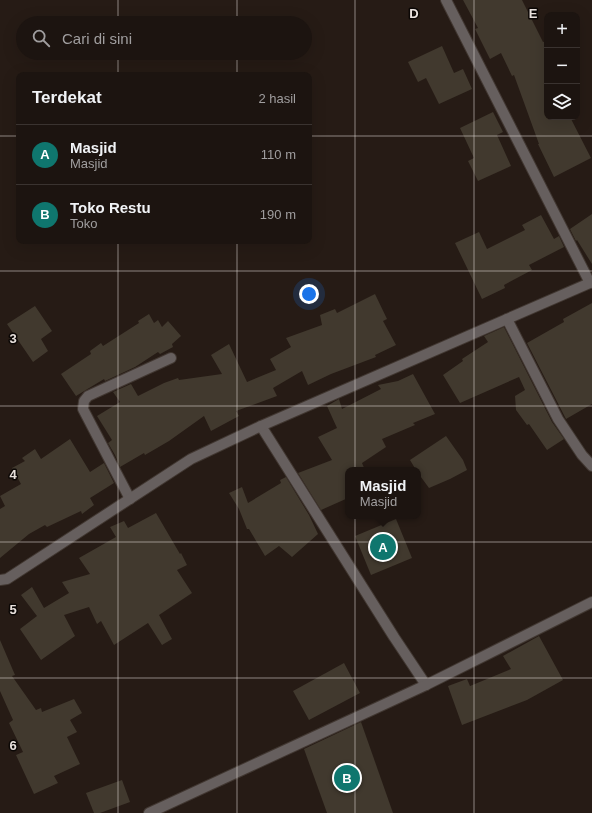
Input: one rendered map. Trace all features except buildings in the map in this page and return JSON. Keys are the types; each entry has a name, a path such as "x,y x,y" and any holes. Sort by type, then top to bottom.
{"street":[{"path":"0,580 7,579 191,459 261,426 591,282 446,0"},
{"path":"507,319 558,419 582,455 592,466"},
{"path":"130,499 83,409 84,401 88,396 171,358"},
{"path":"261,426 404,653 426,685"},
{"path":"149,813 426,685 592,602"}],"place":[{"name":"Masjid","path":"383,547"},
{"name":"Toko Restu","path":"347,778"}]}
